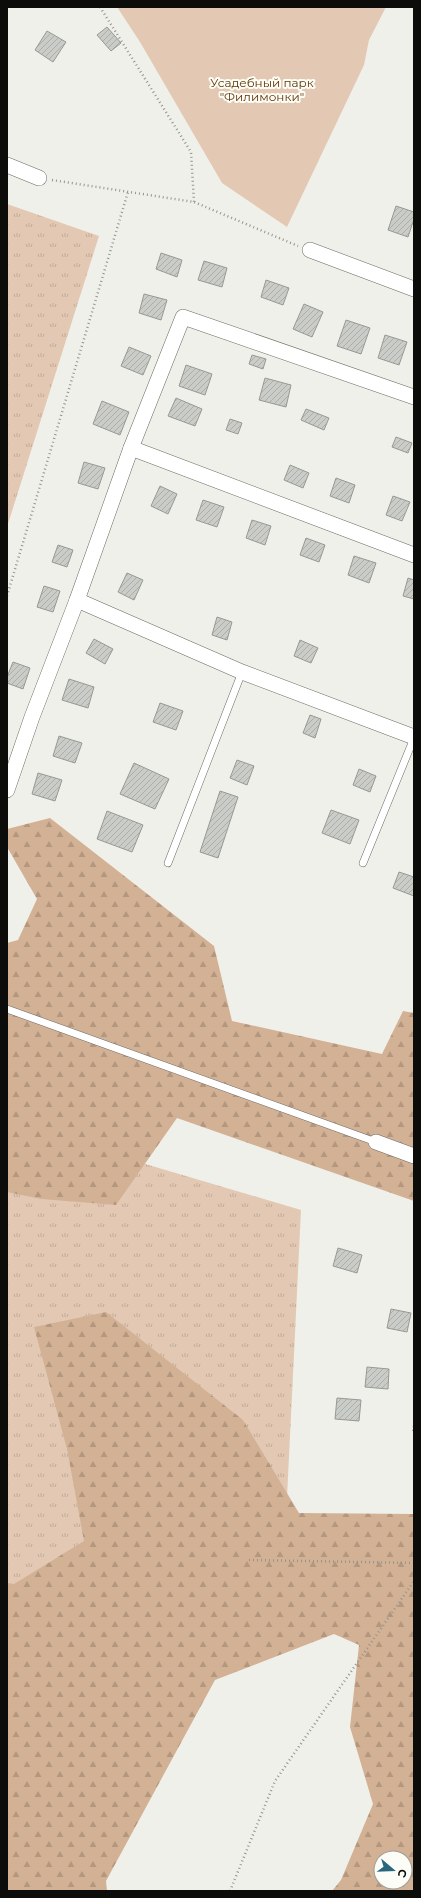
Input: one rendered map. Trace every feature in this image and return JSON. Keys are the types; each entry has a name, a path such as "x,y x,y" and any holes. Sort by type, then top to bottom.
{"street":[{"path":"7,165 39,178"},
{"path":"310,250 414,289"},
{"path":"7,790 32,717 77,600 131,448 183,317 414,397"},
{"path":"131,448 414,555"},
{"path":"77,600 242,672 414,737"},
{"path":"376,1142 414,1156"}],"lane":[{"path":"168,863 242,672"},
{"path":"363,863 414,737"},
{"path":"7,1009 376,1142"}],"path":[{"path":"100,7 191,152 194,202"},
{"path":"39,178 194,202 310,250"},
{"path":"7,596 128,192"},
{"path":"414,1426 414,1434"},
{"path":"249,1560 414,1563"},
{"path":"230,1891 275,1781 414,1581"}],"green space":[{"name":"Усадебный парк \"Филимонки\"","path":"117,7 386,7 369,40 364,65 287,227 222,183 140,42"},
{"path":"7,204 99,236 7,527"},
{"path":"50,818 214,946 232,1021 382,1054 403,1011 414,1013 414,1201 177,1118 116,1205 41,1199 7,1192 7,943 18,940 37,899 7,847 7,829"},
{"path":"7,1123 301,1210 287,1498 7,1643"},
{"path":"106,1312 243,1420 299,1513 414,1514 414,1891 332,1891 341,1880 373,1804 350,1727 359,1645 334,1634 215,1680 106,1881 107,1891 7,1891 7,1583 14,1584 84,1541 67,1449 34,1327"}],"building":[{"path":"107,27 121,43 111,51 97,35"},
{"path":"47,31 66,42 53,62 35,50"},
{"path":"396,206 414,212 414,219 408,237 388,230"},
{"path":"161,253 182,260 177,277 156,269"},
{"path":"204,261 227,268 222,287 198,280"},
{"path":"266,280 289,288 283,305 261,297"},
{"path":"144,294 167,300 161,320 139,313"},
{"path":"304,304 323,312 312,337 293,329"},
{"path":"346,320 370,328 361,354 337,346"},
{"path":"385,335 407,342 399,365 378,358"},
{"path":"129,347 151,356 143,375 121,366"},
{"path":"252,355 266,359 263,369 249,364"},
{"path":"186,365 212,374 205,395 179,386"},
{"path":"265,378 291,385 286,407 259,400"},
{"path":"176,398 202,409 195,426 168,416"},
{"path":"102,401 129,412 120,435 93,424"},
{"path":"306,409 329,418 324,430 301,420"},
{"path":"230,419 242,423 238,434 226,430"},
{"path":"396,437 412,443 408,453 392,447"},
{"path":"84,462 105,468 98,489 78,483"},
{"path":"290,465 309,473 303,488 284,480"},
{"path":"336,478 355,485 349,503 330,496"},
{"path":"160,486 177,494 168,514 151,506"},
{"path":"393,496 410,502 402,521 386,515"},
{"path":"203,500 224,507 217,527 196,520"},
{"path":"252,520 271,526 265,545 246,538"},
{"path":"306,538 325,545 319,562 300,555"},
{"path":"58,545 73,550 67,567 52,562"},
{"path":"354,556 376,563 369,583 348,575"},
{"path":"127,573 143,580 134,600 118,592"},
{"path":"408,578 414,580 414,599 403,596"},
{"path":"44,586 60,591 53,612 37,607"},
{"path":"217,617 232,622 227,640 212,635"},
{"path":"94,639 113,649 105,664 86,653"},
{"path":"300,640 318,648 311,663 294,656"},
{"path":"13,662 30,668 23,689 7,683 7,677"},
{"path":"69,679 94,687 88,708 62,700"},
{"path":"160,703 183,711 176,730 153,722"},
{"path":"310,715 321,719 315,738 303,733"},
{"path":"59,736 82,743 75,763 53,756"},
{"path":"237,760 254,766 247,785 230,778"},
{"path":"134,763 169,779 155,809 120,794"},
{"path":"359,769 376,776 370,792 353,785"},
{"path":"38,773 62,780 55,801 32,794"},
{"path":"220,791 238,797 218,858 200,852"},
{"path":"331,810 359,820 350,844 322,833"},
{"path":"107,811 143,825 132,852 97,839"},
{"path":"399,872 414,877 414,896 393,888"},
{"path":"338,1248 362,1255 357,1273 333,1266"},
{"path":"391,1309 411,1313 407,1332 387,1328"},
{"path":"367,1367 389,1369 388,1389 365,1387"},
{"path":"337,1398 361,1400 359,1421 335,1419"}]}
